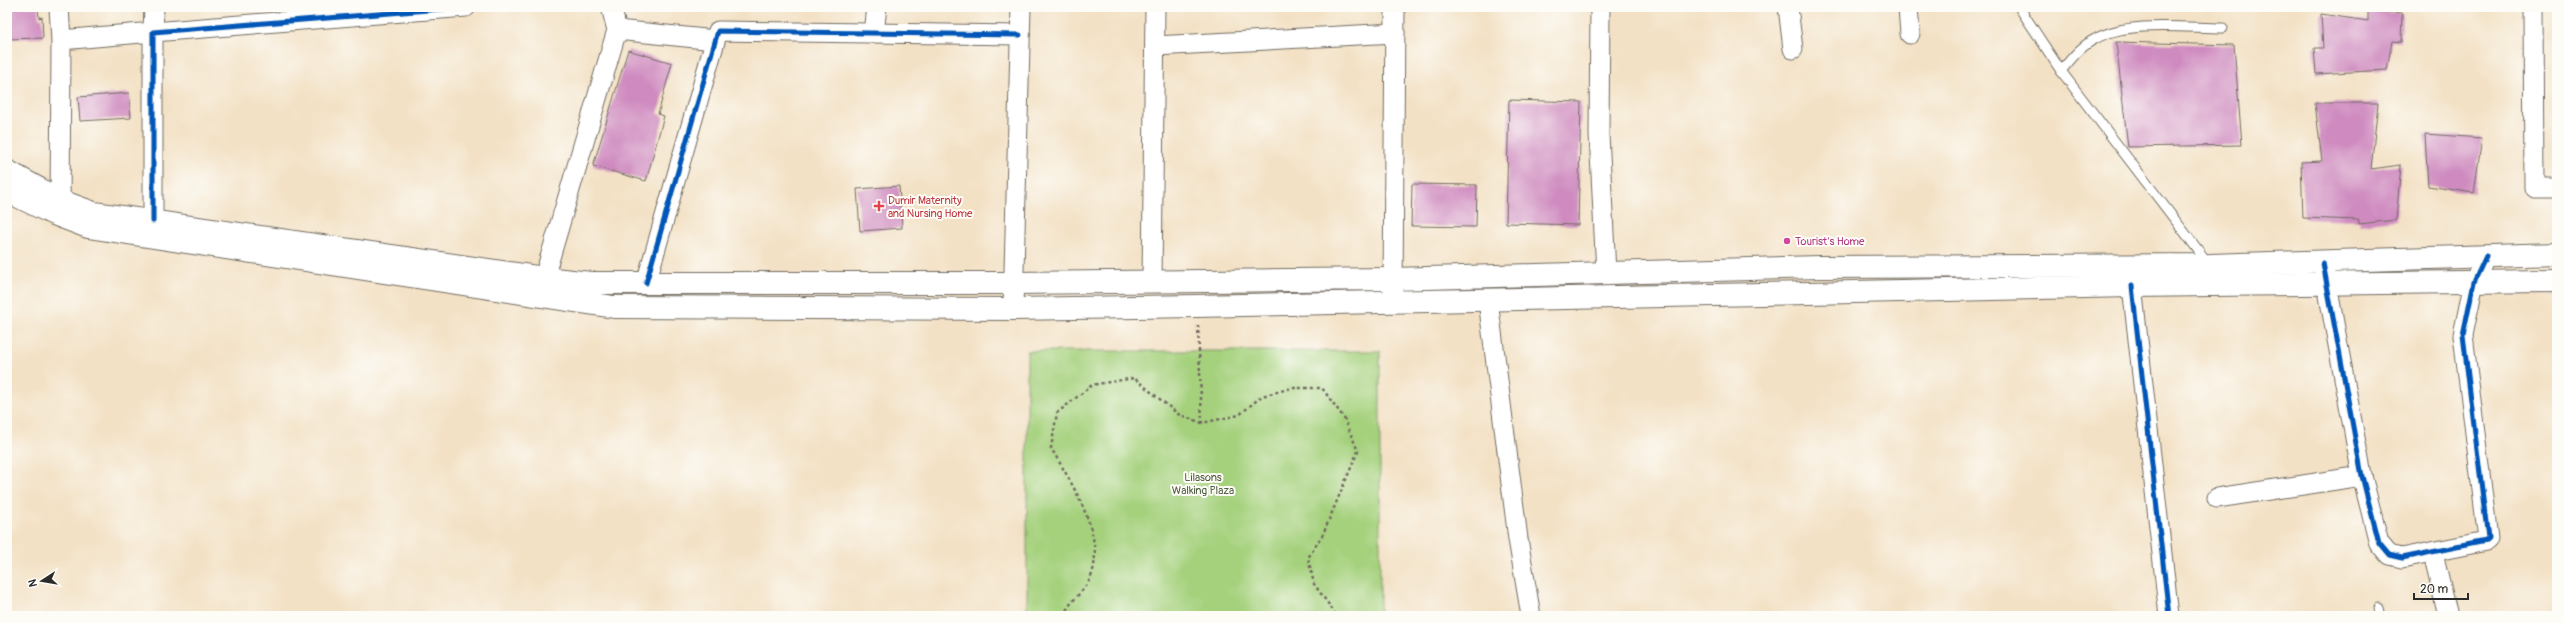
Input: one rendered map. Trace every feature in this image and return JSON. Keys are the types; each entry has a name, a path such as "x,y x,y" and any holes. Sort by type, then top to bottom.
{"main road":[{"path":"7,171 88,227 614,307 1013,309 1393,304 1488,300 2132,286 2324,273 2486,256 2557,254"},
{"path":"7,191 60,209 153,220 544,278 591,283 1014,283 1393,279 1655,271 1933,266 2210,266 2474,282 2557,280"},
{"path":"1933,266 1935,290"},
{"path":"1655,271 1656,296"}],"street":[{"path":"59,7 61,40 60,209"},
{"path":"153,220 154,7"},
{"path":"61,40 153,32 273,15 466,7"},
{"path":"544,278 617,30 611,7"},
{"path":"874,33 877,7"},
{"path":"1013,309 1021,7"},
{"path":"1152,282 1155,7"},
{"path":"1393,304 1395,7"},
{"path":"1600,7 1599,134 1606,273"},
{"path":"1788,7 1793,49"},
{"path":"1908,7 1910,34"},
{"path":"2533,7 2534,188 2557,188"},
{"path":"617,30 715,40"},
{"path":"646,283 718,31 1020,35"},
{"path":"1155,46 1395,33"},
{"path":"2324,273 2362,476 2379,543 2389,555 2402,558 2433,554 2486,541 2489,536 2463,335 2474,282 2486,256"},
{"path":"2132,286 2169,616"},
{"path":"1488,300 1518,539 1531,616"},
{"path":"2217,498 2362,476"},
{"path":"2433,554 2448,616"}],"lane":[{"path":"2019,7 2061,71 2210,266"},
{"path":"2061,71 2082,47 2095,38 2108,33 2134,28 2223,28"}],"path":[{"path":"1197,306 1202,423"},
{"path":"1064,616 1090,579 1095,548 1079,495 1051,448 1057,413 1092,385 1134,378 1178,414 1202,423 1239,415 1262,396 1292,388 1322,388 1344,418 1358,451 1323,534 1308,558 1314,584 1337,616"}],"green space":[{"name":"Lilasons Walking Plaza","path":"1027,351 1380,351 1380,616 1027,616"}],"building":[{"path":"7,7 38,7 39,18 42,17 43,38 7,39"},
{"path":"2368,11 2402,13 2401,42 2392,41 2387,70 2316,74 2314,48 2323,48 2321,14 2368,21"},
{"path":"2116,42 2234,45 2242,145 2128,147"},
{"path":"628,50 672,63 658,114 664,116 646,181 593,166"},
{"path":"129,93 131,118 80,121 78,97"},
{"path":"1509,100 1581,102 1578,225 1506,223"},
{"path":"2315,103 2378,103 2371,169 2401,165 2396,220 2359,224 2359,220 2303,218 2301,162 2322,161"},
{"path":"2425,134 2482,138 2474,193 2428,186"},
{"path":"1412,184 1477,185 1476,227 1411,226"},
{"path":"899,186 902,228 860,231 857,189"}],"cycle path":[{"path":"153,221 153,32 466,7"},
{"path":"646,283 718,31 1020,35"},
{"path":"2323,263 2362,476 2379,543 2389,555 2402,558 2486,541 2488,539 2463,335 2474,282 2486,256"},
{"path":"2132,286 2169,616"}],"place":[{"name":"Dumir Maternity and Nursing Home","path":"879,206"},
{"name":"Tourist's Home","path":"1787,241"}]}
